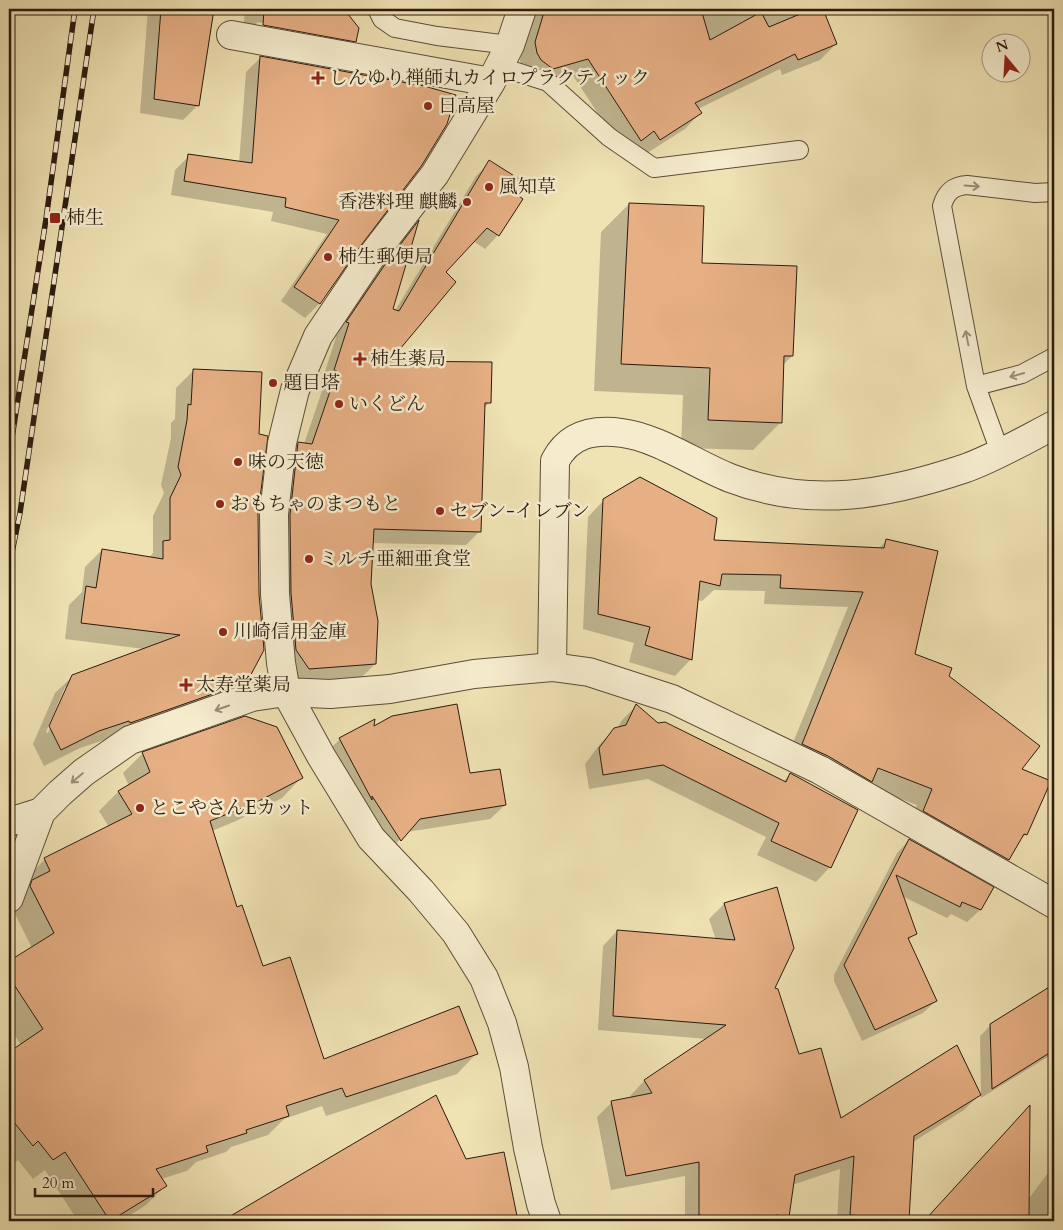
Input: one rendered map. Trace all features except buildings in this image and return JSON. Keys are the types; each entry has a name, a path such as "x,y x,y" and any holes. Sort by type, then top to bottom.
{"street":[{"path":"522,9 500,64 435,174 372,257 318,336 295,390 282,443 274,514 275,594 281,663 286,692 321,756 371,838 421,891 456,933 484,978 502,1023 514,1067 528,1148 541,1204 547,1221"},
{"path":"231,35 500,64"},
{"path":"552,667 555,461 560,451 579,436 592,432 608,431 630,434 648,440 730,478 783,494 833,496 884,491 966,467 1054,425"},
{"path":"9,898 42,812 84,772 130,740 252,698 286,692 339,694 390,689 474,674 552,667 589,672 672,699 820,770 1054,904"},
{"path":"9,822 42,812"}],"lane":[{"path":"378,9 382,19 395,28 437,36 500,64 548,82 609,137 654,168 799,150"},
{"path":"1000,452 976,386 942,206 945,195 957,186 967,185 1035,193 1054,192"},
{"path":"976,386 1022,374 1054,357"}],"railway":[{"path":"9,457 46,219 75,9"},
{"path":"9,567 20,513 94,9"}],"place":[{"name":"しんゆり禅師丸カイロプラクティック","path":"318,78"},
{"name":"日高屋","path":"428,106"},
{"name":"風知草","path":"489,187"},
{"name":"香港料理 麒麟","path":"467,202"},
{"name":"柿生","path":"55,218"},
{"name":"柿生郵便局","path":"328,257"},
{"name":"柿生薬局","path":"360,359"},
{"name":"題目塔","path":"273,383"},
{"name":"いくどん","path":"339,404"},
{"name":"味の天徳","path":"238,462"},
{"name":"おもちゃのまつもと","path":"220,504"},
{"name":"セブン-イレブン","path":"440,511"},
{"name":"ミルチ亜細亜食堂","path":"309,559"},
{"name":"川崎信用金庫","path":"223,632"},
{"name":"太寿堂薬局","path":"186,685"},
{"name":"とこやさんEカット","path":"140,808"}]}
